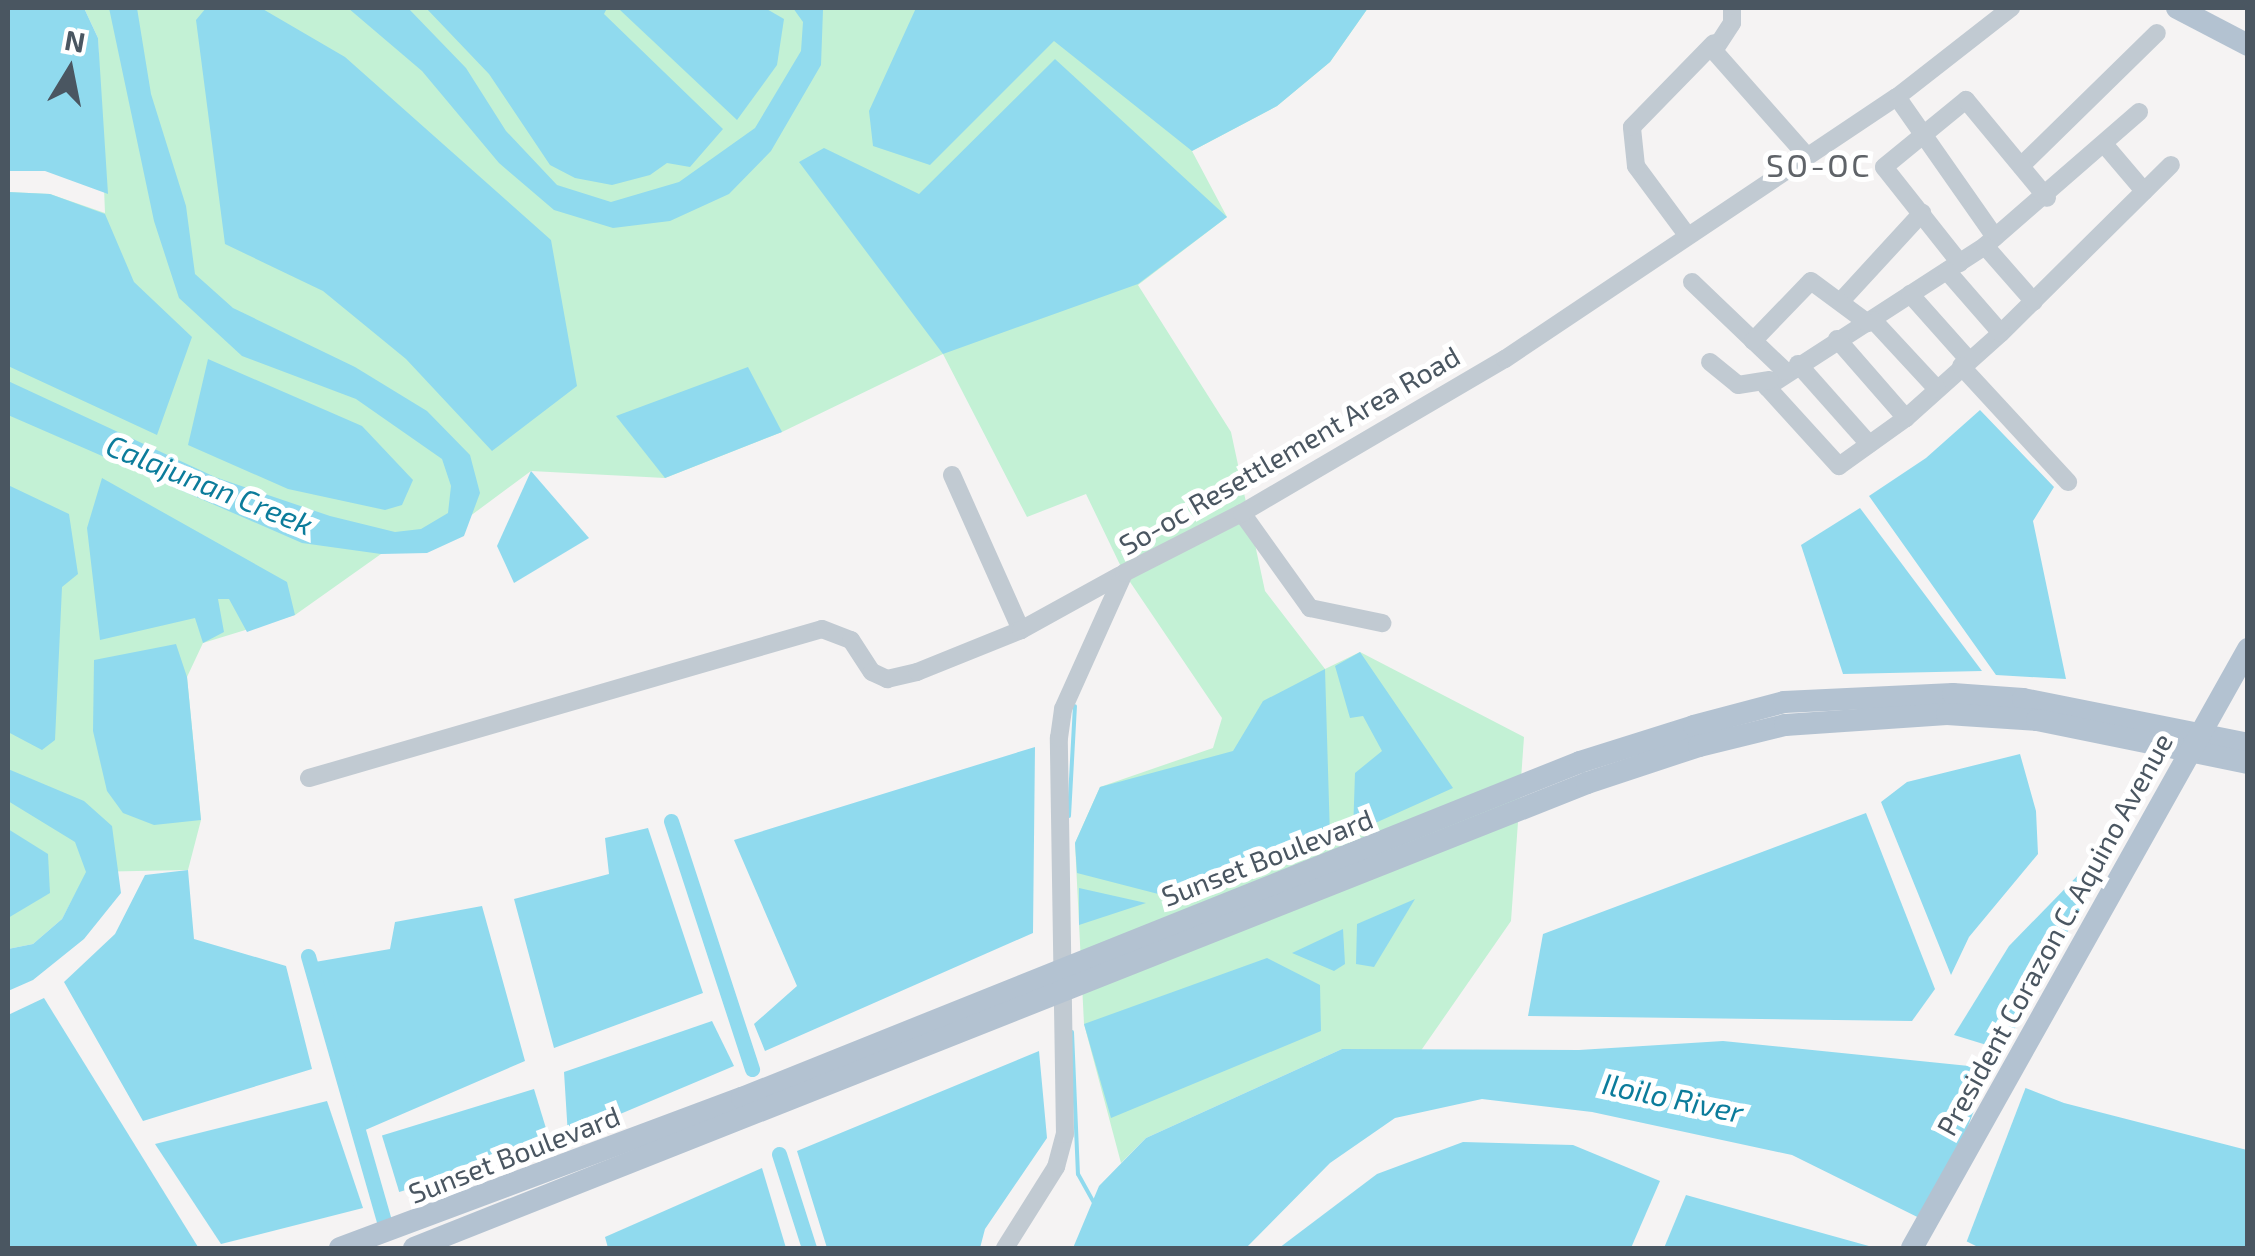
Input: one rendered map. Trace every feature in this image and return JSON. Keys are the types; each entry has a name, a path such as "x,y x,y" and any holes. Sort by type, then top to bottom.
{"main road":[{"path":"2177,8 2248,45"},
{"name":"President Corazon C. Aquino Avenue","path":"1912,1248 2248,649"},
{"name":"Sunset Boulevard","path":"340,1248 1060,980 1584,773 1785,725 1863,716 2038,720 2194,744 2248,744"},
{"name":"Sunset Boulevard","path":"2194,744 2248,763"},
{"name":"Sunset Boulevard","path":"414,1248 674,1150 1060,980"}],"street":[{"path":"1687,235 1636,166 1632,128 1732,23 1732,8"},
{"name":"So-oc Resettlement Area Road","path":"1005,1248 1056,1167 1065,1134 1056,786 1063,708 1124,573 1242,514 1505,359 1897,97 2010,8"},
{"path":"2022,166 2157,33"},
{"path":"1714,44 1807,156"},
{"path":"1897,97 1990,242 2034,302"},
{"path":"2001,333 1922,213 1884,168 1923,132 1969,100 2046,198"},
{"path":"2139,112 2046,198 1990,242 1871,322 1785,372 1766,388 1832,465 1906,418 2034,302 2171,165"},
{"path":"2104,144 2144,191"},
{"path":"1841,301 1922,213"},
{"path":"1692,282 1785,372 1870,444"},
{"path":"1753,341 1808,282 1871,322 1937,389"},
{"path":"1910,294 2068,482"},
{"path":"1837,339 1906,418"},
{"path":"1710,362 1738,384 1785,372"},
{"path":"952,474 1021,630"},
{"path":"1242,514 1310,608 1382,624"},
{"path":"309,778 822,629 851,640 872,672 886,679 1021,630 1124,573"}],"green space":[{"path":"84,8 1368,8 1330,62 1277,106 1192,151 1227,217 1138,285 1231,432 1265,591 1325,669 1360,652 1524,737 1511,921 1420,1052 1342,1049 1146,1138 1121,1163 1084,1024 1075,843 1100,787 1213,748 1222,718 1124,573 1086,494 1027,517 943,354 782,432 665,478 531,471 454,528 381,554 295,615 203,643 187,677 201,820 188,870 87,872 62,919 33,944 8,949 8,192 50,194 105,213 98,38"}],"water":[{"path":"8,8 84,8 98,38 108,194 45,171 8,171"},
{"name":"Calajunan Creek","path":"109,8 137,8 151,94 186,206 195,274 233,308 355,367 427,411 470,455 480,493 464,536 427,553 381,554 302,543 8,415 8,381 215,477 330,516 395,532 421,529 448,513 451,486 442,459 356,399 242,356 179,298 154,221"},
{"path":"206,8 261,8 345,57 551,240 577,386 492,451 406,359 323,291 225,244 196,20"},
{"path":"348,8 408,8 466,68 506,131 557,185 611,202 679,182 755,128 801,51 803,22 793,8 823,10 821,65 771,151 729,194 670,221 613,228 554,210 499,163 422,71"},
{"path":"426,8 607,8 604,14 723,129 690,167 667,163 650,175 612,185 575,178 550,165 489,74"},
{"path":"765,8 784,19 777,65 737,120 620,10"},
{"path":"916,8 1368,8 1330,62 1277,106 1192,151 1054,41 930,165 873,146 869,111"},
{"path":"1055,59 1227,217 1138,284 943,354 799,162 824,148 919,194"},
{"path":"8,192 50,194 105,214 134,282 192,337 157,435 8,366"},
{"path":"208,359 362,426 413,480 402,505 385,510 288,489 188,445"},
{"path":"748,367 782,432 665,478 616,416"},
{"path":"1980,410 2054,487 2033,521 2066,679 1996,675 1869,496 1926,458"},
{"path":"531,471 589,538 514,583 497,546"},
{"path":"102,478 287,582 295,615 247,632 229,599 218,599 224,632 203,643 195,618 100,640 87,528"},
{"path":"8,485 69,514 78,574 62,587 55,740 42,750 8,732"},
{"path":"1860,508 1982,671 1843,674 1801,545"},
{"path":"176,644 187,677 201,820 154,825 123,813 107,791 93,731 94,660"},
{"path":"1360,652 1453,788 1353,833 1355,773 1382,751 1363,716 1350,718 1335,666"},
{"path":"1325,669 1330,837 1166,896 1077,873 1075,843 1100,787 1233,751 1263,701"},
{"path":"1035,747 1033,933 765,1051 754,1024 797,986 734,840"},
{"path":"2020,754 2036,811 2038,854 1969,937 1951,975 1881,802 1907,782"},
{"path":"8,769 84,801 112,826 121,893 84,939 33,980 8,991 8,949 33,944 62,919 86,872 75,842 8,801"},
{"path":"1866,813 1935,989 1912,1021 1528,1016 1543,934"},
{"path":"648,828 703,993 554,1048 514,899 609,874 605,838"},
{"path":"8,829 48,854 50,893 8,918"},
{"path":"2085,868 2098,876 2003,1050 1954,1035 2009,946"},
{"path":"188,870 194,939 286,966 312,1069 143,1121 64,982 115,934 145,875"},
{"path":"1079,888 1146,903 1079,925"},
{"path":"1415,899 1374,967 1356,964 1357,924"},
{"path":"482,906 525,1061 363,1131 315,962 390,949 395,922"},
{"path":"1343,929 1345,964 1334,971 1292,953"},
{"path":"1267,958 1320,985 1321,1031 1111,1118 1084,1024"},
{"path":"44,998 198,1247 8,1248 8,1015"},
{"path":"712,1021 734,1066 568,1136 564,1072"},
{"name":"Iloilo River","path":"1723,1041 1969,1066 2064,1103 2247,1150 2247,1248 1980,1248 1792,1155 1592,1112 1482,1099 1395,1118 1330,1163 1246,1248 1073,1248 1099,1186 1146,1138 1342,1049 1579,1050"},
{"path":"1039,1051 1047,1138 985,1229 980,1248 827,1248 797,1151"},
{"path":"534,1089 551,1145 399,1192 382,1135"},
{"path":"327,1101 363,1208 221,1244 155,1144"},
{"path":"1463,1142 1573,1145 1660,1181 1631,1248 1279,1248 1377,1174"},
{"path":"762,1168 786,1248 608,1248 605,1237"},
{"path":"1686,1195 1876,1248 1664,1248"}],"pier":[{"path":"1990,1069 2027,1083 1966,1244 1928,1230"}],"waterway":[{"path":"1069,816 1075,706"},
{"path":"671,821 752,1069"},
{"path":"308,956 384,1221"},
{"path":"1072,1032 1078,1174 1094,1203"},
{"path":"779,1154 809,1248"}],"district":[{"name":"SO-OC","path":"1819,164"}]}
